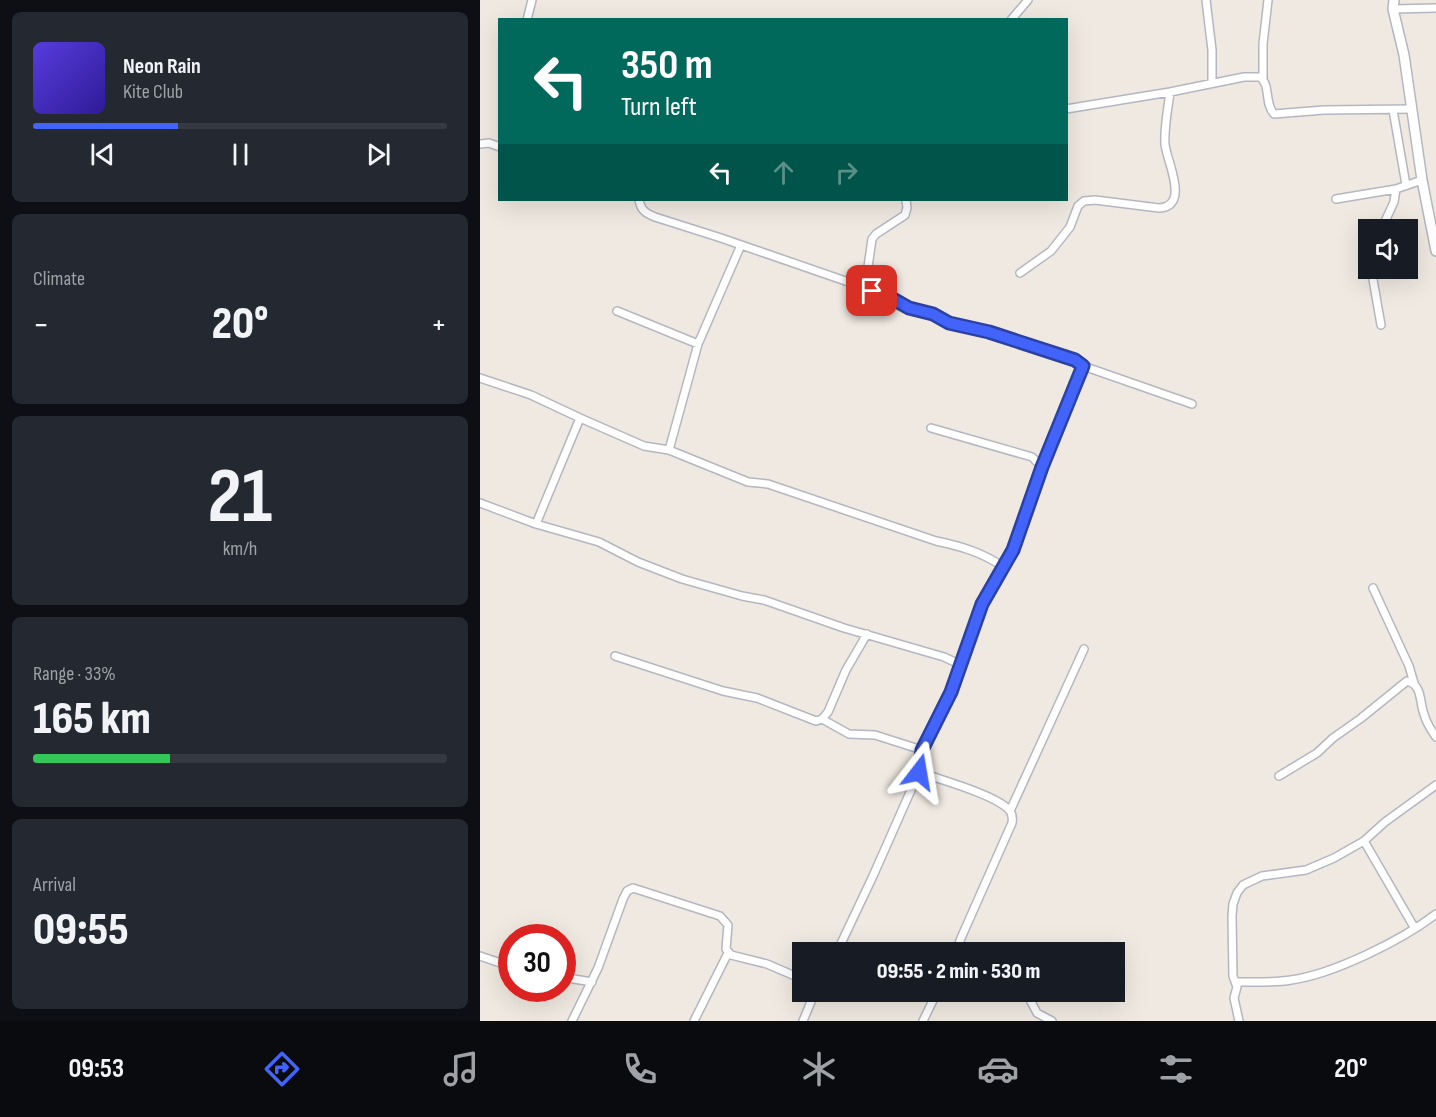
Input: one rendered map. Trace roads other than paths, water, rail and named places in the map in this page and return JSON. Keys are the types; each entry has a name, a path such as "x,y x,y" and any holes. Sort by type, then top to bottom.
{"street":[{"path":"528,18 532,0"},
{"path":"1013,18 1028,0"},
{"path":"1206,0 1212,50 1212,83"},
{"path":"1268,0 1263,44 1263,78 1266,82 1269,106 1274,114 1324,110 1411,109"},
{"path":"1436,8 1393,4 1404,55 1422,180 1436,251"},
{"path":"1068,109 1244,77 1263,78"},
{"path":"1020,273 1051,251 1070,227 1078,206 1084,201 1095,200 1158,208 1164,208 1171,202 1176,184 1165,147 1170,92"},
{"path":"1394,110 1406,185"},
{"path":"480,144 489,143 498,146"},
{"path":"1336,199 1396,189 1422,180"},
{"path":"1386,219 1394,202 1396,189"},
{"path":"639,201 641,208 647,214 886,295 909,308 933,314 949,323 989,332 1075,360 1083,366 1192,404"},
{"path":"858,286 868,267 872,239 906,215 906,201"},
{"path":"669,450 698,344 741,245"},
{"path":"1373,279 1381,325"},
{"path":"617,311 698,344"},
{"path":"842,942 919,772 922,750 951,692 982,604 1013,550 1042,467 1083,366"},
{"path":"480,378 531,395 644,446 669,450 748,482 768,484 936,542 964,547 1002,566"},
{"path":"536,524 580,418"},
{"path":"931,428 1032,457 1042,467"},
{"path":"480,503 536,524 599,542 638,562 682,579 764,600 799,613 944,657 960,665"},
{"path":"1373,588 1409,666 1414,683 1419,690 1424,714 1436,737"},
{"path":"615,656 723,691 757,698 816,721 822,719 828,712 851,660 867,634"},
{"path":"1010,811 1084,649"},
{"path":"1279,776 1317,753 1402,683 1407,681 1414,683"},
{"path":"822,719 849,734 875,735 922,750"},
{"path":"919,772 991,798 1010,811 1012,815 1012,824 960,942"},
{"path":"1239,1021 1234,998 1237,987 1233,976 1233,910 1237,892 1243,885 1262,876 1306,870 1334,858 1364,841 1385,822 1436,785"},
{"path":"1364,841 1414,927"},
{"path":"572,1021 592,982 623,899 627,891 633,888 720,916 728,925 726,950 728,953 767,964 792,975"},
{"path":"1236,982 1289,981 1319,973 1387,945 1436,914"},
{"path":"694,1021 728,953"},
{"path":"480,956 498,962"},
{"path":"576,979 592,982"},
{"path":"804,1021 811,1002"},
{"path":"923,1021 932,1002"},
{"path":"1031,1002 1037,1013 1052,1021"}]}
